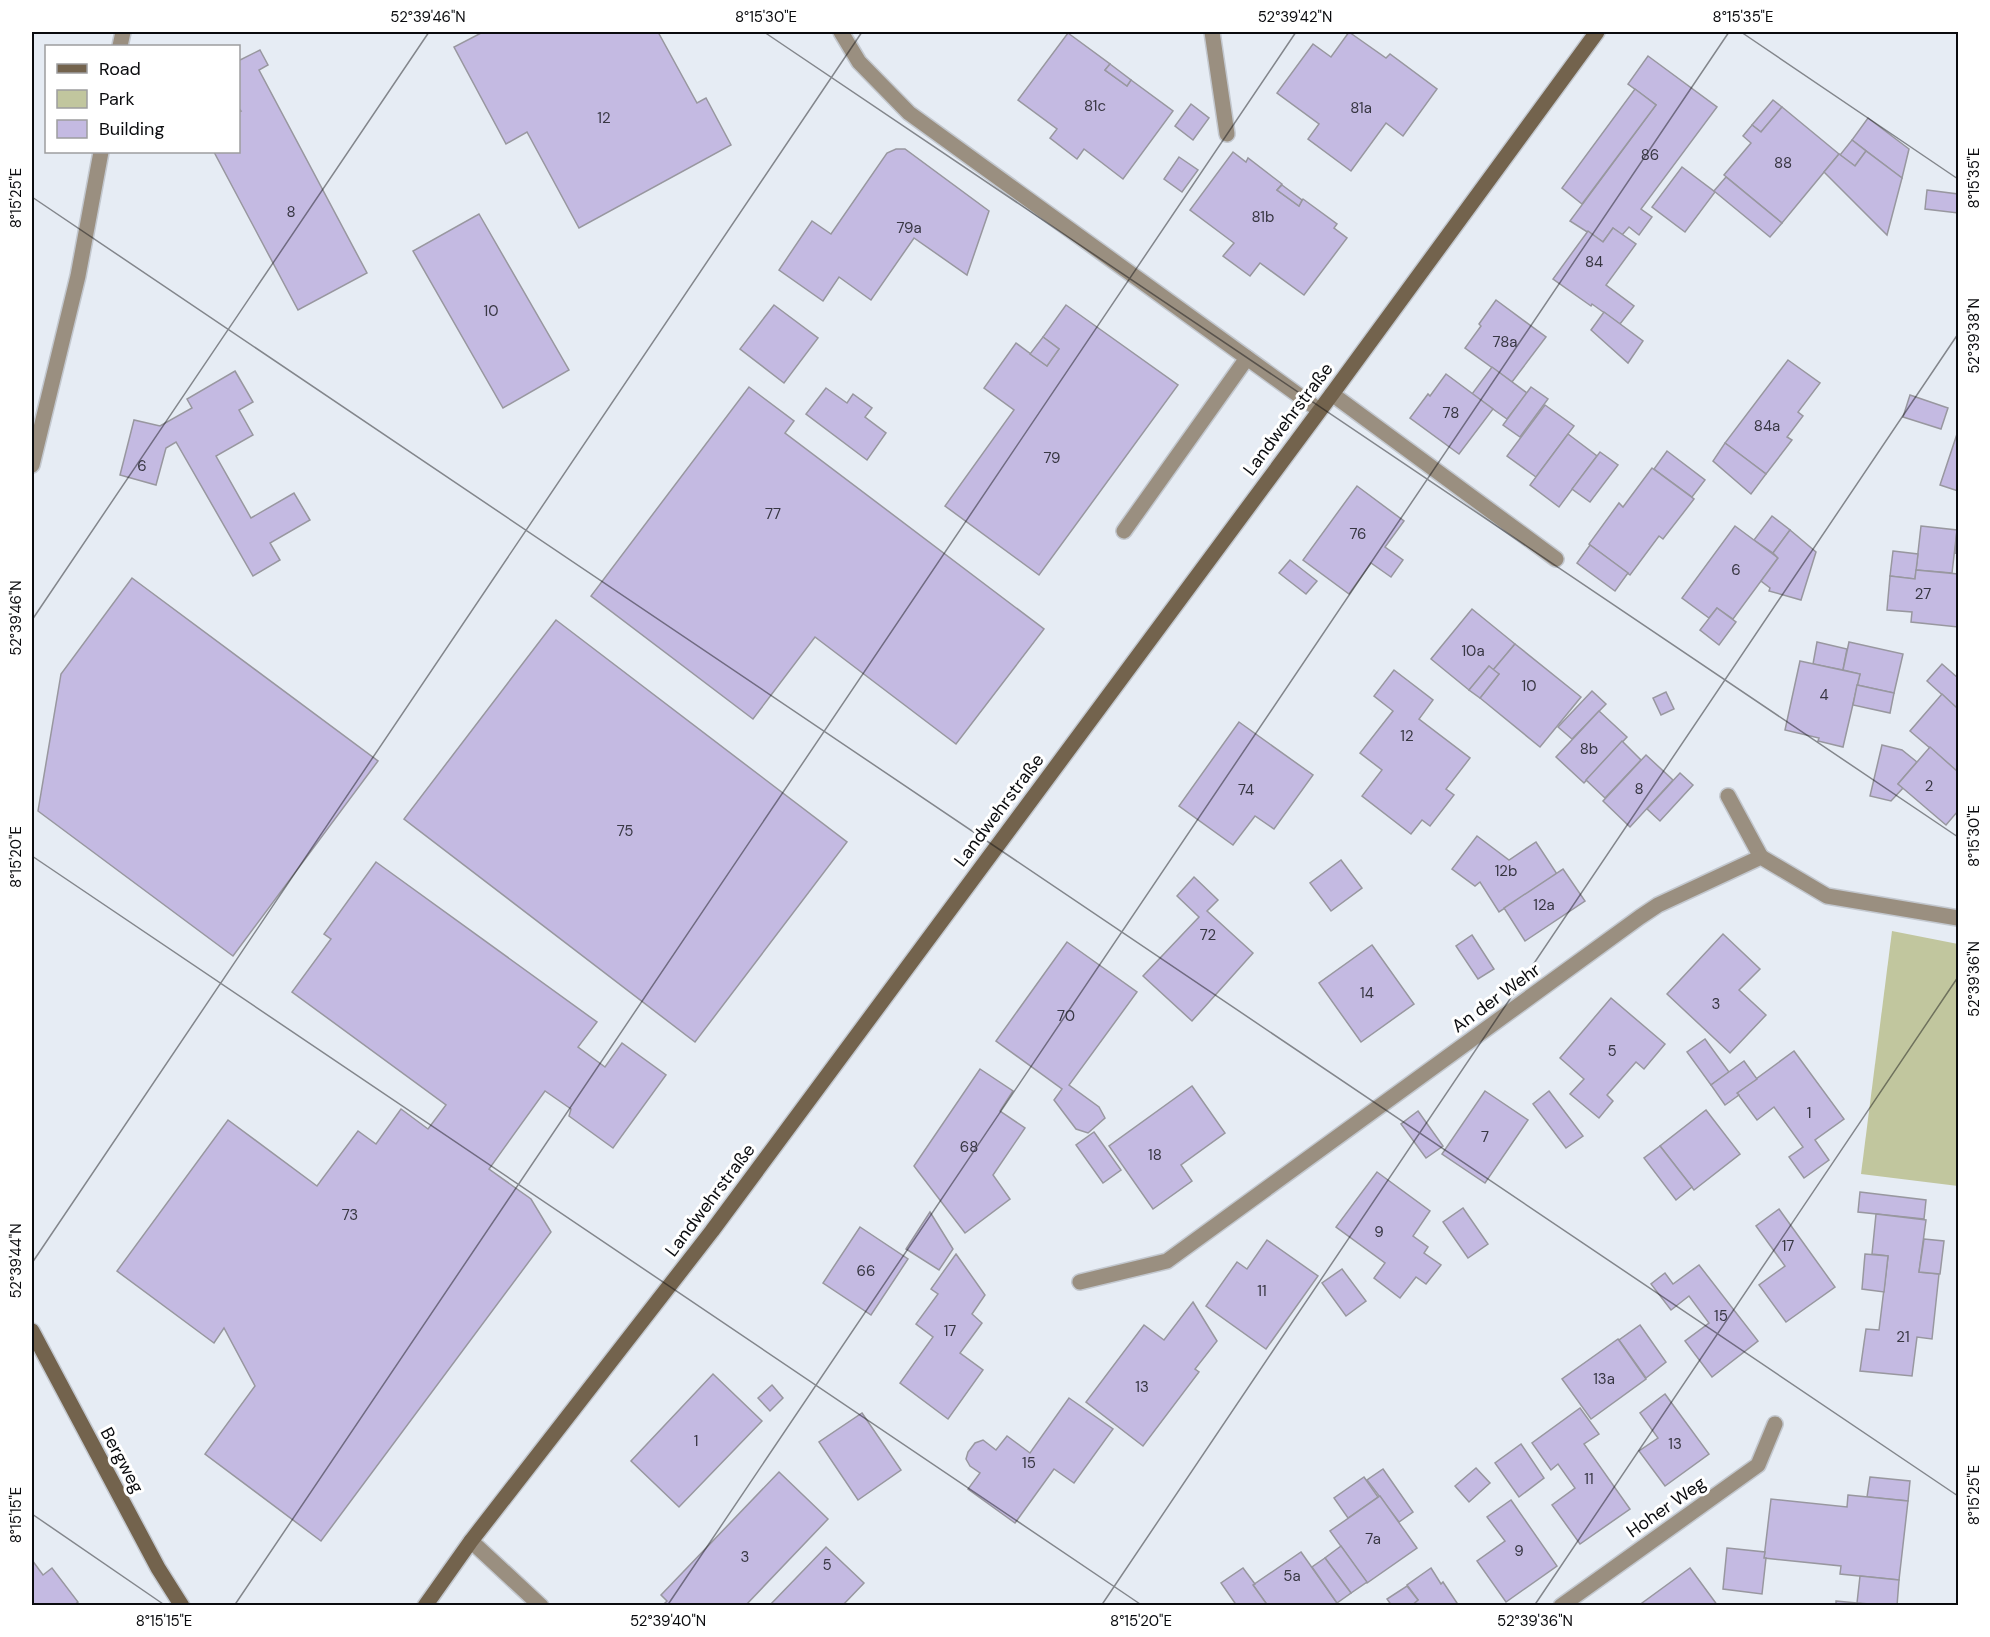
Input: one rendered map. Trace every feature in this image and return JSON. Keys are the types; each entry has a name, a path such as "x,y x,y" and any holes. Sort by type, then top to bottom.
{"street":[{"path":"841,32 859,62 909,113 1319,410"},
{"path":"1212,32 1227,134"},
{"name":"Landwehrstraße","path":"425,1605 471,1541 712,1231 1597,32"},
{"path":"32,465 78,276 101,153"},
{"path":"1124,531 1247,358"},
{"path":"1332,394 1556,559"},
{"path":"1728,796 1761,857 1827,896 1959,918"},
{"name":"An der Wehr","path":"1080,1282 1167,1261 1640,917 1658,905 1761,857"},
{"name":"Bergweg","path":"32,1331 158,1568 182,1605"},
{"name":"Hoher Weg","path":"1561,1605 1758,1466 1775,1424"},
{"path":"471,1541 541,1605"}],"green space":[{"path":"1892,931 1958,944 1958,1186 1861,1174"}],"building":[{"path":"483,32 658,32 697,103 706,98 731,145 579,228 527,132 506,144 454,47"},
{"path":"1349,32 1386,58 1390,54 1437,89 1403,136 1386,123 1351,171 1308,139 1319,124 1277,93 1313,44 1331,57"},
{"path":"1068,33 1110,64 1105,70 1127,86 1131,80 1173,111 1123,179 1084,149 1077,159 1050,138 1057,129 1018,100"},
{"path":"260,50 268,65 259,70 367,273 298,310 215,153 240,153 240,60"},
{"path":"1648,56 1717,107 1641,209 1652,217 1639,235 1629,227 1622,235 1613,228 1603,242 1570,221 1656,105 1628,84"},
{"path":"1110,64 1131,80 1127,86 1105,70"},
{"path":"1635,89 1656,105 1582,204 1562,188"},
{"path":"1773,100 1782,107 1761,132 1752,125"},
{"path":"1191,104 1209,118 1193,140 1175,126"},
{"path":"1782,107 1839,154 1782,223 1724,175 1751,143 1743,136 1752,125 1761,132"},
{"path":"1868,118 1909,149 1902,178 1852,140"},
{"path":"1852,140 1866,151 1855,166 1840,155"},
{"path":"896,149 905,149 989,211 967,275 914,238 871,300 839,277 823,301 779,270 812,221 831,234 887,153"},
{"path":"1866,151 1902,178 1887,235 1824,172 1839,154 1855,166"},
{"path":"1233,152 1246,162 1248,158 1282,184 1277,190 1299,206 1303,199 1337,224 1334,228 1347,238 1304,295 1260,263 1250,276 1223,256 1234,243 1190,210"},
{"path":"1179,157 1198,170 1182,192 1164,179"},
{"path":"1682,167 1715,192 1685,232 1652,207"},
{"path":"1726,177 1782,223 1770,237 1714,191"},
{"path":"1282,185 1302,200 1299,206 1277,190"},
{"path":"1927,190 1958,194 1958,213 1925,209"},
{"path":"479,214 569,370 503,408 413,251"},
{"path":"1613,228 1636,244 1606,285 1634,306 1620,324 1553,279 1588,231 1603,242"},
{"path":"1496,300 1546,337 1512,382 1465,348"},
{"path":"774,305 818,338 784,383 740,349"},
{"path":"1066,305 1178,385 1039,575 945,506 1014,410 984,388 1016,343 1047,366 1059,349 1043,337"},
{"path":"1604,312 1643,341 1628,363 1591,330"},
{"path":"1043,337 1059,349 1047,366 1030,354"},
{"path":"1788,360 1820,383 1798,412 1803,416 1787,437 1792,440 1766,474 1725,443"},
{"path":"1492,367 1527,393 1507,419 1472,394"},
{"path":"235,371 253,402 239,410 253,435 216,456 251,518 294,493 310,520 270,543 280,560 253,576 176,442 166,448 156,485 120,475 134,420 160,426 192,408 187,399"},
{"path":"1446,374 1493,409 1459,454 1410,418"},
{"path":"749,387 794,421 785,433 1044,629 956,744 815,637 753,719 591,596"},
{"path":"1531,387 1548,399 1520,437 1503,425"},
{"path":"826,388 847,403 853,394 872,408 865,417 886,433 867,460 806,414"},
{"path":"1910,395 1948,408 1941,429 1903,417"},
{"path":"1545,405 1574,426 1536,477 1507,456"},
{"path":"1958,431 1958,491 1940,485"},
{"path":"1568,434 1597,456 1559,507 1530,485"},
{"path":"1725,443 1766,474 1751,494 1713,461"},
{"path":"1667,451 1705,480 1692,497 1654,469"},
{"path":"1600,452 1618,465 1590,502 1572,489"},
{"path":"1652,468 1694,499 1663,539 1659,536 1630,575 1589,544 1619,503 1623,507"},
{"path":"1357,486 1404,521 1385,547 1403,560 1391,577 1371,563 1349,594 1303,560"},
{"path":"1772,516 1790,530 1773,553 1754,540"},
{"path":"1735,526 1778,558 1733,619 1717,608 1709,618 1682,598"},
{"path":"1921,526 1957,530 1952,573 1916,570"},
{"path":"1790,530 1816,552 1801,600 1769,591 1770,588 1761,581 1778,558 1773,553"},
{"path":"1958,530 1958,554 1955,553"},
{"path":"1590,545 1628,573 1615,591 1577,563"},
{"path":"1893,551 1918,554 1915,579 1890,576"},
{"path":"1290,560 1317,581 1306,594 1279,573"},
{"path":"1916,570 1958,574 1958,627 1911,622 1912,612 1887,610 1890,576 1915,579"},
{"path":"132,578 378,761 233,956 38,811 61,674"},
{"path":"1717,608 1736,622 1719,645 1700,630"},
{"path":"1472,609 1515,644 1493,670 1489,666 1469,690 1431,659"},
{"path":"556,620 847,842 695,1042 404,819"},
{"path":"1817,642 1847,649 1843,670 1813,664"},
{"path":"1849,642 1903,654 1894,693 1857,685 1860,674 1843,670"},
{"path":"1515,644 1581,697 1540,747 1480,698 1499,674 1493,670"},
{"path":"1800,661 1860,674 1843,747 1818,741 1819,738 1785,730"},
{"path":"1942,664 1958,678 1958,709 1927,681"},
{"path":"1489,666 1499,674 1480,698 1469,690"},
{"path":"1394,670 1433,700 1419,719 1470,758 1446,789 1454,795 1430,826 1422,820 1411,834 1362,796 1382,770 1360,753 1393,711 1374,696"},
{"path":"1857,685 1894,693 1890,713 1853,705"},
{"path":"1592,691 1606,704 1572,739 1558,727"},
{"path":"1666,692 1674,709 1661,715 1653,698"},
{"path":"1942,694 1958,709 1958,772 1910,731"},
{"path":"1599,711 1627,737 1584,783 1556,757"},
{"path":"1239,722 1313,775 1274,829 1255,816 1233,845 1179,806"},
{"path":"1622,741 1641,760 1605,798 1586,780"},
{"path":"1882,745 1902,750 1917,762 1898,784 1903,788 1891,801 1870,796"},
{"path":"1930,747 1958,772 1958,811 1946,825 1898,784"},
{"path":"1646,755 1673,780 1630,827 1603,801"},
{"path":"1680,773 1693,785 1660,821 1647,809"},
{"path":"1477,836 1509,860 1536,842 1557,874 1499,912 1480,882 1475,886 1452,869"},
{"path":"1341,860 1362,888 1331,911 1310,883"},
{"path":"376,862 597,1022 578,1047 605,1067 622,1043 666,1075 613,1148 569,1116 571,1109 545,1091 489,1169 531,1199 551,1232 321,1541 205,1454 255,1386 224,1328 214,1343 117,1271 228,1120 317,1186 358,1131 376,1144 401,1109 428,1129 446,1105 292,992 331,939 324,934"},
{"path":"1563,869 1585,901 1525,941 1504,908"},
{"path":"1194,877 1218,900 1207,911 1253,953 1192,1021 1143,976 1199,917 1177,896"},
{"path":"1723,934 1760,969 1739,990 1766,1015 1730,1053 1667,994"},
{"path":"1472,935 1494,969 1478,979 1456,946"},
{"path":"1067,942 1137,992 1069,1085 1099,1107 1105,1118 1088,1133 1076,1129 1054,1100 1062,1089 996,1041"},
{"path":"1372,945 1414,1004 1361,1042 1319,983"},
{"path":"1611,998 1665,1044 1644,1069 1636,1062 1607,1095 1613,1101 1599,1118 1570,1094 1584,1079 1560,1058"},
{"path":"1705,1039 1729,1072 1711,1085 1687,1052"},
{"path":"1794,1051 1844,1119 1815,1140 1829,1160 1804,1178 1789,1157 1803,1147 1774,1107 1757,1120 1737,1093"},
{"path":"1744,1061 1757,1079 1725,1105 1711,1085"},
{"path":"980,1069 1013,1091 1000,1111 1025,1128 993,1175 1010,1199 965,1233 914,1166"},
{"path":"1192,1086 1225,1133 1181,1165 1192,1181 1153,1209 1109,1146"},
{"path":"1485,1091 1528,1120 1485,1183 1442,1154"},
{"path":"1549,1091 1583,1136 1566,1148 1533,1104"},
{"path":"1706,1110 1740,1154 1694,1190 1660,1146"},
{"path":"1418,1111 1443,1146 1426,1158 1401,1124"},
{"path":"1094,1132 1121,1170 1103,1183 1076,1145"},
{"path":"1660,1146 1692,1187 1676,1200 1644,1158"},
{"path":"1377,1172 1430,1211 1413,1236 1428,1247 1424,1253 1441,1265 1426,1284 1416,1277 1400,1298 1374,1278 1385,1263 1336,1227"},
{"path":"1860,1192 1926,1200 1924,1219 1858,1212"},
{"path":"1463,1208 1488,1244 1468,1258 1443,1222"},
{"path":"1779,1209 1835,1287 1786,1322 1759,1285 1785,1266 1756,1226"},
{"path":"930,1212 953,1249 939,1270 906,1249"},
{"path":"1876,1214 1926,1220 1919,1272 1939,1274 1932,1339 1917,1337 1912,1376 1860,1371 1866,1329 1879,1330 1888,1256 1872,1254"},
{"path":"860,1227 908,1259 871,1315 823,1283"},
{"path":"1924,1239 1944,1241 1940,1274 1919,1272"},
{"path":"1267,1240 1318,1276 1266,1349 1206,1306 1237,1262 1247,1269"},
{"path":"956,1254 985,1295 972,1314 982,1323 960,1353 983,1370 948,1419 900,1383 933,1337 916,1324 938,1294 931,1289"},
{"path":"1865,1254 1888,1256 1884,1292 1862,1289"},
{"path":"1699,1265 1758,1341 1712,1377 1685,1341 1709,1323 1689,1296 1671,1310 1651,1284 1665,1273 1673,1284"},
{"path":"1342,1269 1366,1301 1346,1316 1322,1283"},
{"path":"1193,1302 1217,1341 1195,1369 1199,1372 1143,1446 1086,1402 1144,1325 1164,1340"},
{"path":"1640,1325 1666,1362 1646,1378 1619,1340"},
{"path":"1618,1339 1646,1379 1591,1419 1562,1379"},
{"path":"713,1374 762,1421 679,1507 631,1461"},
{"path":"772,1385 783,1398 770,1411 758,1398"},
{"path":"1665,1394 1709,1454 1665,1486 1639,1451 1658,1438 1640,1413"},
{"path":"1069,1398 1113,1429 1074,1483 1054,1469 1015,1523 968,1489 980,1473 970,1466 966,1459 968,1452 975,1443 983,1440 996,1450 1007,1436 1030,1453"},
{"path":"1580,1408 1599,1434 1584,1444 1630,1509 1580,1544 1552,1505 1575,1488 1558,1464 1551,1470 1532,1443"},
{"path":"862,1413 901,1470 858,1500 819,1442"},
{"path":"1521,1444 1544,1478 1519,1497 1495,1463"},
{"path":"1476,1468 1490,1483 1469,1502 1455,1486"},
{"path":"1383,1469 1413,1512 1399,1522 1367,1480"},
{"path":"779,1472 828,1519 745,1606 662,1606 667,1601 661,1595"},
{"path":"1364,1477 1378,1497 1348,1518 1334,1498"},
{"path":"1870,1477 1910,1481 1908,1501 1867,1497"},
{"path":"1848,1495 1908,1501 1899,1580 1840,1574 1841,1566 1764,1558 1771,1499 1847,1507"},
{"path":"1380,1496 1417,1548 1367,1583 1330,1531"},
{"path":"1511,1500 1557,1566 1506,1602 1477,1561 1505,1541 1487,1517"},
{"path":"1341,1546 1367,1582 1351,1593 1325,1558"},
{"path":"826,1547 864,1583 842,1606 769,1606"},
{"path":"1727,1548 1765,1552 1762,1594 1723,1589"},
{"path":"1301,1552 1337,1606 1268,1606 1253,1585"},
{"path":"1325,1558 1351,1593 1337,1603 1312,1567"},
{"path":"32,1560 43,1575 52,1568 78,1602 73,1606 32,1606"},
{"path":"1243,1568 1268,1606 1237,1606 1221,1583"},
{"path":"1431,1568 1459,1606 1411,1606 1418,1600 1407,1585"},
{"path":"1690,1568 1718,1606 1638,1606"},
{"path":"1860,1576 1899,1580 1897,1606 1857,1603"},
{"path":"1407,1586 1418,1600 1411,1606 1392,1606 1387,1599"},
{"path":"1836,1601 1857,1603 1879,1606 1836,1606"}]}
